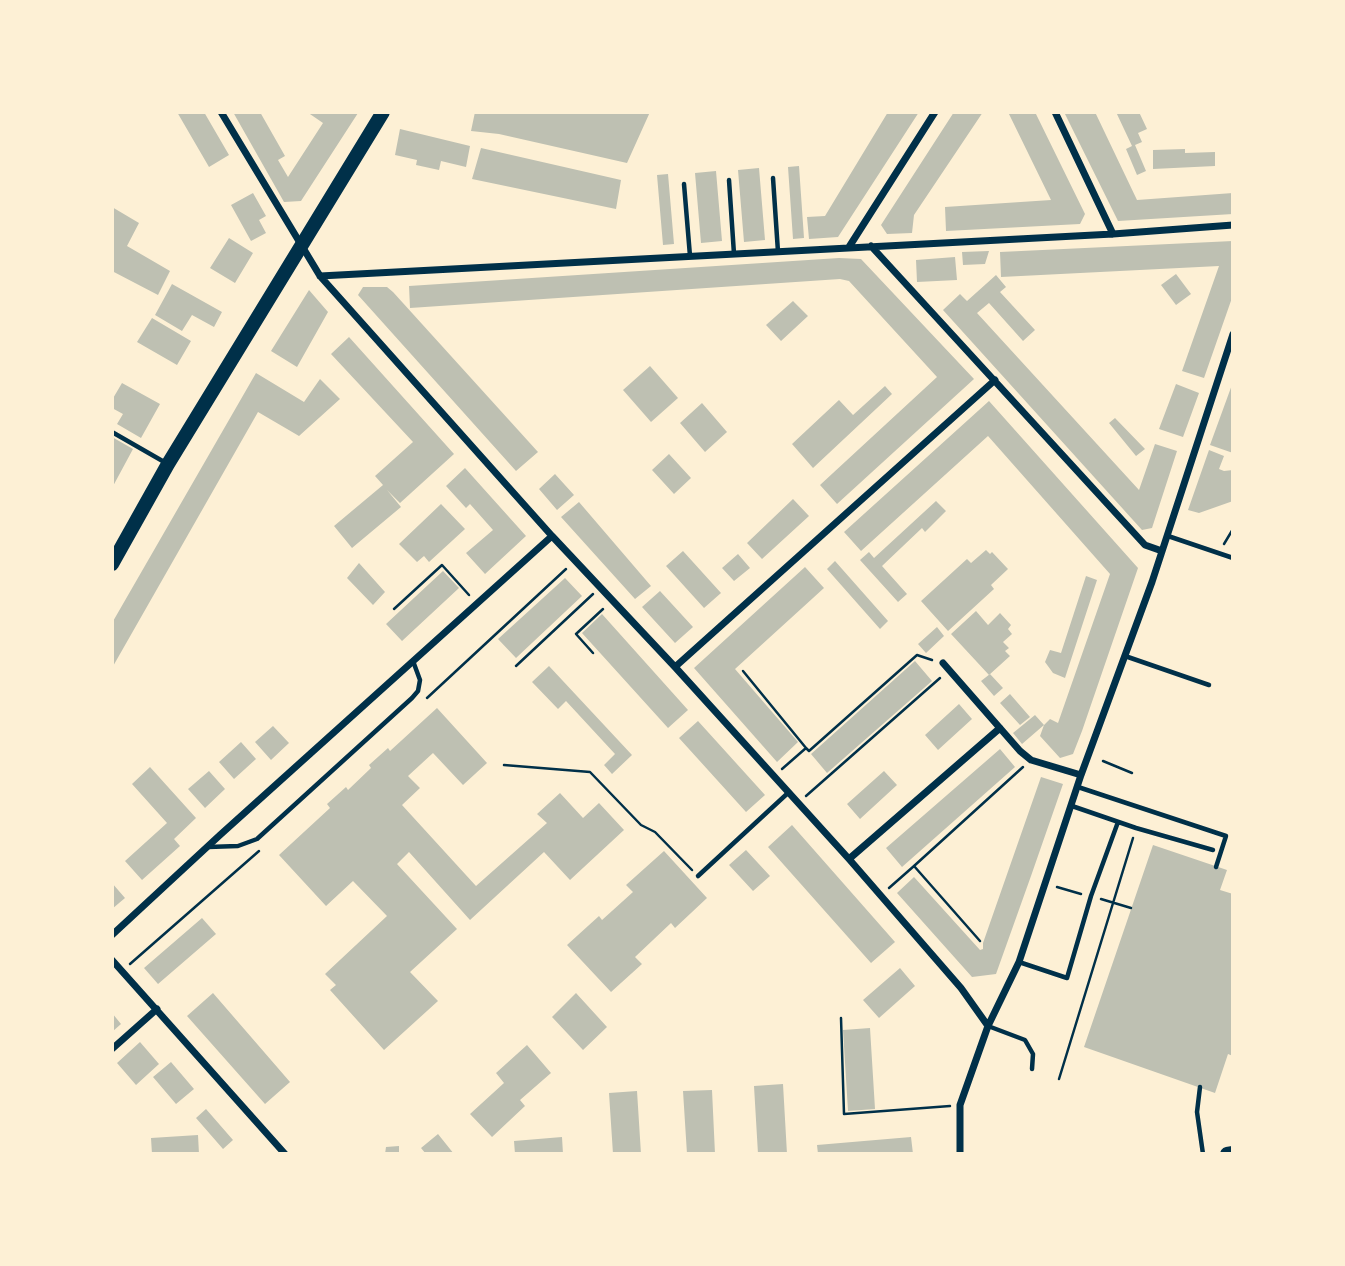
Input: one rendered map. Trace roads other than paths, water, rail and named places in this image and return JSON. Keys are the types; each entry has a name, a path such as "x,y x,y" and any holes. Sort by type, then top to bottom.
{"main road":[{"path":"112,564 168,464 383,112"},
{"path":"1227,1154 1233,1153"}],"street":[{"path":"221,112 320,276 552,536 849,859 961,988 988,1026"},
{"path":"849,247 935,112"},
{"path":"1055,112 1113,234"},
{"path":"320,276 1113,234 1233,225"},
{"path":"872,246 1145,545 1163,551"},
{"path":"960,1154 960,1105 988,1026 1019,962 1081,775 1163,551 1233,334"},
{"path":"675,667 995,380"},
{"path":"112,935 552,536"},
{"path":"943,663 1031,760 1081,775"},
{"path":"849,859 1000,728"},
{"path":"112,960 285,1154"},
{"path":"112,1049 157,1009"}],"lane":[{"path":"773,177 778,252"},
{"path":"729,180 734,254"},
{"path":"684,184 690,256"},
{"path":"112,432 168,464"},
{"path":"1167,535 1233,558"},
{"path":"1125,656 1209,685"},
{"path":"207,847 238,846 257,839 412,698 418,691 419,680 413,660"},
{"path":"1078,787 1226,836 1216,867"},
{"path":"698,876 789,793"},
{"path":"1071,805 1136,828 1213,850"},
{"path":"1019,962 1067,978 1091,896 1118,822"},
{"path":"988,1026 1025,1040 1032,1054 1032,1069"},
{"path":"1200,1087 1197,1112 1202,1154"}]}
